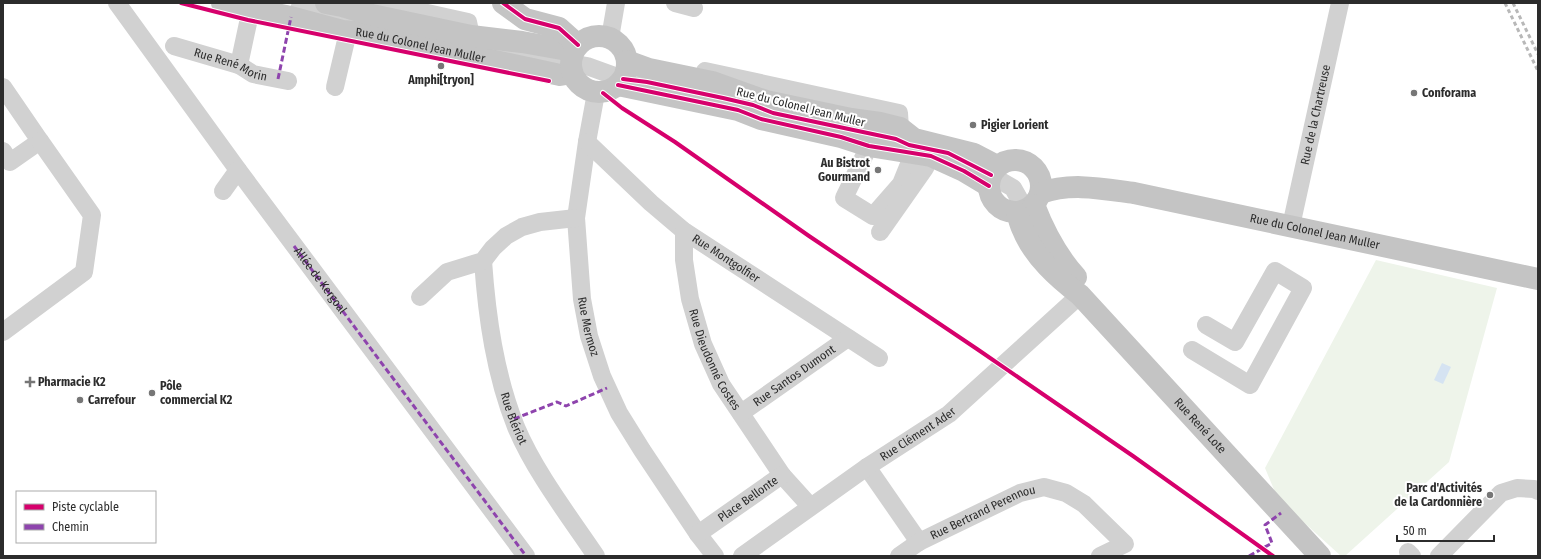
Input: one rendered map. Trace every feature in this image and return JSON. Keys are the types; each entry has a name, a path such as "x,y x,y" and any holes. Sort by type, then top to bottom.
{"main road":[{"name":"Rue du Colonel Jean Muller","path":"222,3 261,6 314,24 348,32 366,33 560,75 573,58 529,43 471,36 372,15 326,3"},
{"path":"503,3 525,19 559,28 573,58 575,81 588,91 614,78 622,47 610,38 593,36 585,39 573,58"},
{"name":"Rue du Colonel Jean Muller","path":"614,78 649,69 660,70 712,82 766,101 900,128 914,139 974,154 992,176"},
{"name":"Rue du Colonel Jean Muller","path":"614,78 738,110 761,119 841,137 869,146 922,154 964,170 992,176"},
{"path":"1018,159 1029,163 1037,170 1042,181 1028,204 1006,211 997,205 991,196 992,176 1007,160 1018,159"},
{"name":"Rue du Colonel Jean Muller","path":"1037,170 1054,173 1091,187"},
{"name":"Rue du Colonel Jean Muller","path":"1028,204 1054,188 1091,187 1134,193 1538,279"},
{"name":"Rue René Lote","path":"1028,204 1042,224 1064,264 1078,280 1080,295 1320,556"}],"street":[{"name":"Allée de Kergoal","path":"117,3 294,246 526,556"},
{"path":"382,3 468,22 471,36"},
{"path":"610,38 616,3"},
{"path":"675,3 694,8"},
{"name":"Rue de la Chartreuse","path":"1291,226 1340,3"},
{"path":"239,65 261,6 542,59 573,58"},
{"path":"335,87 348,32"},
{"name":"Rue René Morin","path":"174,46 239,65 253,74 288,81"},
{"name":"Rue du Colonel Jean Muller","path":"614,78 723,98 752,105 773,113"},
{"name":"Rue Mermoz","path":"614,78 587,142 576,218 582,299 590,336 607,388 619,413 705,548"},
{"path":"3,332 84,272 92,215 4,90"},
{"name":"Rue du Colonel Jean Muller","path":"738,110 773,113 896,139 909,145 948,153 992,176"},
{"path":"6,160 40,141"},
{"name":"Rue Montgolfier","path":"587,142 651,203 684,231 879,358"},
{"path":"869,146 844,198 873,216 901,184 922,154"},
{"path":"880,232 925,168 922,154"},
{"path":"223,191 238,170"},
{"path":"420,297 446,272 483,261 493,248 506,236 522,227 540,222 576,218"},
{"name":"Rue Dieudonné Costes","path":"684,231 684,260 690,299 703,344 720,384 782,474"},
{"name":"Rue Blériot","path":"483,261 486,309 498,373 517,428 540,472 589,553"},
{"path":"1192,350 1250,385 1303,288 1275,271 1235,342 1206,325"},
{"name":"Rue Clément Ader","path":"742,556 810,506 949,414 1080,295"},
{"name":"Rue Santos Dumont","path":"741,413 848,338"},
{"path":"867,467 919,542"},
{"name":"Place Bellonte","path":"705,548 782,474 810,506"},
{"name":"Rue Bertrand Perennou","path":"900,556 919,542 1020,493 1044,487 1066,494 1084,504 1125,544 1100,556"},
{"path":"1439,556 1501,493 1517,488 1534,489 1538,491"}],"shaded area":[{"path":"1376,260 1497,288 1449,462 1345,556 1341,556 1278,499 1265,468"}],"water":[{"path":"1442,363 1451,367 1443,384 1434,380"}],"railway":[{"path":"1505,3 1538,71"},
{"path":"1513,3 1538,54"}],"marked path":[{"path":"278,79 291,17"},
{"path":"294,246 526,556"},
{"path":"514,419 557,402 566,406 607,388"},
{"path":"1249,556 1272,543 1265,525 1281,513"}],"cycle path":[{"path":"181,3 248,20 549,81"},
{"path":"503,3 525,19 559,28 578,45"},
{"path":"623,79 647,82 723,98 753,105 773,113 896,139 909,145 948,153 991,175"},
{"path":"618,85 738,110 761,119 841,137 869,146 931,156 964,171 989,186"},
{"path":"603,93 622,108 675,142 809,236 1133,456 1273,556"}],"place":[{"name":"Amphi[tryon]","path":"441,66"},
{"name":"Conforama","path":"1414,93"},
{"name":"Pigier Lorient","path":"973,125"},
{"name":"Au Bistrot Gourmand","path":"878,170"},
{"name":"Pharmacie K2","path":"30,382"},
{"name":"Pôle commercial K2","path":"152,393"},
{"name":"Carrefour","path":"80,400"},
{"name":"Parc d'Activités de la Cardonnière","path":"1490,495"}]}
